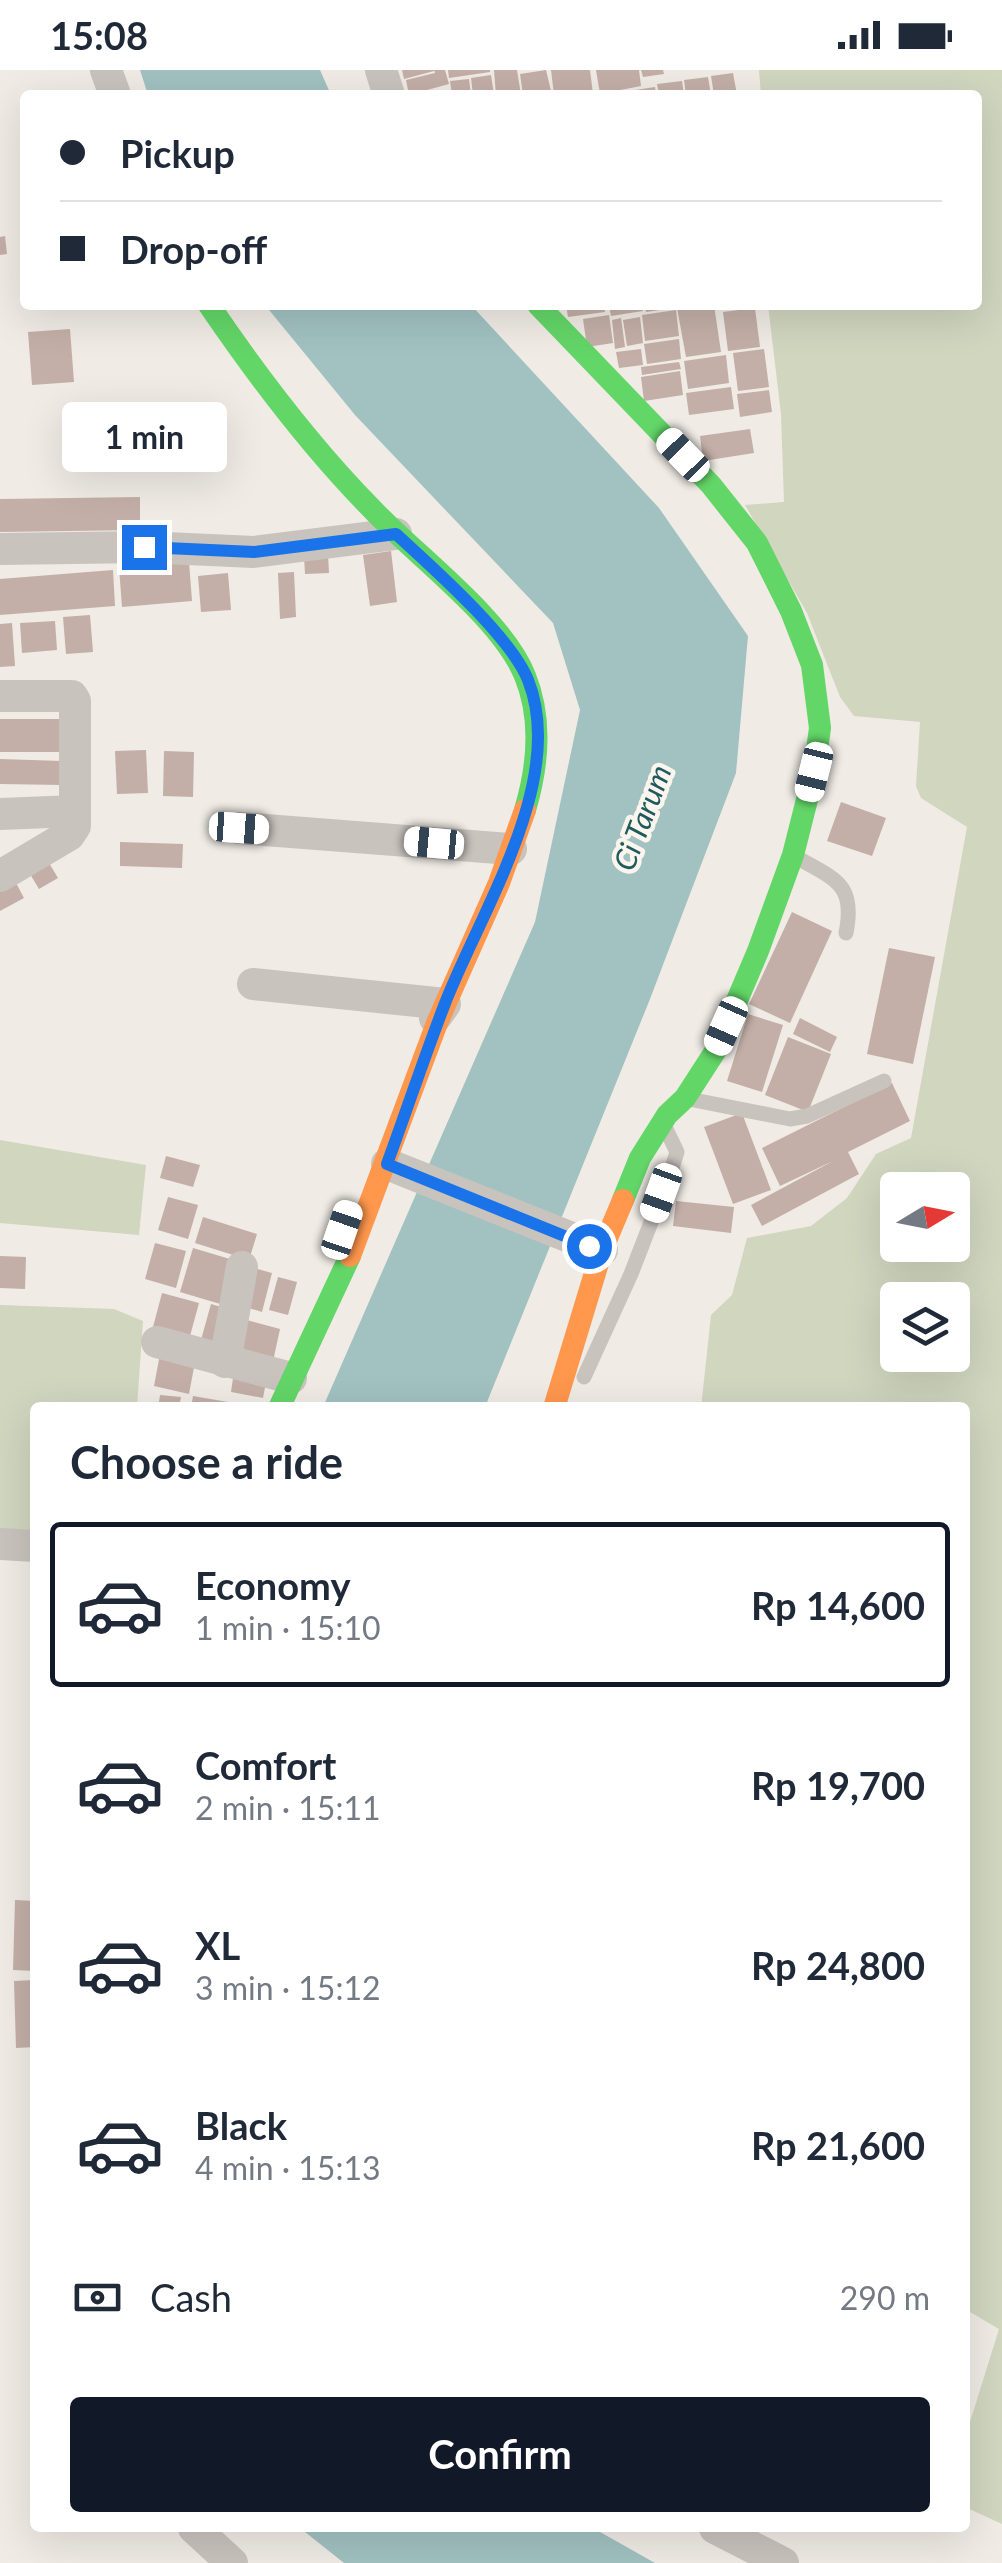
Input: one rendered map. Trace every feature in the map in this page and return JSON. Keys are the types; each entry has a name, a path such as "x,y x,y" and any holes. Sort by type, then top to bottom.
{"street":[{"path":"156,1342 225,1362 285,1393 394,1167 445,1004 524,816 536,762 536,700 507,645 396,534 285,413 213,310"},
{"path":"543,310 711,485 757,542 791,610 812,665 820,728 814,772 793,855 737,1003 716,1050 640,1158 595,1248 556,1402"},
{"path":"0,549 144,547 254,552 396,534"},
{"path":"0,677 57,674"},
{"path":"0,696 72,696 75,811 75,826 68,835 0,876"},
{"path":"0,814 75,811"},
{"path":"239,828 511,849"},
{"path":"253,984 445,1004"},
{"path":"320,1317 330,1266 354,1194 408,1066 445,1004"},
{"path":"394,1167 595,1248"},
{"path":"225,1362 242,1267"},
{"path":"0,1544 30,1546"},
{"path":"198,2532 232,2563"},
{"path":"723,2532 783,2563"}],"lane":[{"path":"793,855 840,882 849,898 846,933"},
{"path":"685,1098 790,1119 807,1116 884,1081"},
{"path":"571,1402 631,1274 672,1168 677,1152 675,1143 661,1123"}],"green space":[{"path":"759,70 1002,70 1002,2524 970,2509 970,2422 999,2329 970,2312 970,1402 702,1402 711,1315 732,1295 747,1238 811,1226 847,1198 876,1154 911,1138 967,827 921,798 916,786 920,722 854,716 840,697 807,613 745,505 784,502 781,414 769,310 982,310 982,90 761,90"},
{"path":"0,1140 146,1165 139,1235 0,1223"},
{"path":"0,1305 114,1309 143,1321 137,1402 30,1402 30,1535 0,1535"}],"water":[{"path":"140,70 320,70 329,90 146,90"},
{"name":"Ci Tarum","path":"269,310 476,310 659,508 748,636 736,773 650,999 487,1402 325,1402 535,922 580,710 553,623 355,415"},
{"path":"305,2532 600,2532 655,2563 344,2563"}],"building":[{"path":"402,70 434,70 434,71 404,79"},
{"path":"434,70 445,70 449,84 408,90 406,80 435,73"},
{"path":"448,70 490,70 490,72 449,78"},
{"path":"494,70 517,70 520,90 496,90"},
{"path":"546,70 551,90 522,90 520,74"},
{"path":"551,70 590,70 592,90 553,90"},
{"path":"596,70 639,70 641,86 599,90"},
{"path":"641,70 663,70 664,74 643,77"},
{"path":"733,73 736,90 713,90 711,76"},
{"path":"491,75 493,90 472,90 471,78"},
{"path":"708,77 710,90 685,90 684,80"},
{"path":"469,79 470,90 451,90 450,81"},
{"path":"682,81 683,90 658,90 657,84"},
{"path":"5,236 7,254 0,255 0,237"},
{"path":"567,310 605,310 605,312 568,317"},
{"path":"610,310 643,310 643,311 611,316"},
{"path":"676,310 679,336 645,341 642,315"},
{"path":"677,310 715,310 721,352 686,357"},
{"path":"755,310 760,347 728,351 723,312"},
{"path":"609,315 613,343 587,347 583,319"},
{"path":"640,317 643,343 627,346 623,320"},
{"path":"621,318 625,347 615,349 612,320"},
{"path":"70,329 74,382 32,385 28,332"},
{"path":"679,339 681,359 647,364 644,344"},
{"path":"641,349 643,365 619,368 616,352"},
{"path":"764,349 769,387 738,391 733,353"},
{"path":"726,355 729,383 688,389 684,361"},
{"path":"679,362 681,369 642,375 641,367"},
{"path":"680,371 683,395 644,401 641,377"},
{"path":"731,387 734,409 689,415 686,393"},
{"path":"769,390 772,412 740,417 737,394"},
{"path":"750,429 754,453 703,461 700,436"},
{"path":"140,497 140,530 0,532 0,499"},
{"path":"391,551 397,602 370,606 363,555"},
{"path":"328,554 329,573 305,574 304,556"},
{"path":"189,562 192,601 122,607 119,567"},
{"path":"113,570 115,606 0,615 0,579"},
{"path":"294,572 296,617 280,619 278,573"},
{"path":"228,573 231,610 201,612 198,576"},
{"path":"90,615 93,652 66,654 63,617"},
{"path":"55,621 57,650 22,653 20,623"},
{"path":"12,623 15,666 0,667 0,624"},
{"path":"0,719 64,719 64,752 0,752"},
{"path":"146,750 148,793 117,794 115,751"},
{"path":"164,751 194,752 193,797 163,796"},
{"path":"0,759 62,761 62,785 0,784"},
{"path":"841,802 886,818 872,856 827,841"},
{"path":"120,842 183,844 182,868 120,866"},
{"path":"49,863 58,878 39,889 30,874"},
{"path":"16,883 24,898 0,911 0,891"},
{"path":"792,912 832,931 790,1023 749,1004"},
{"path":"889,948 935,957 913,1064 867,1054"},
{"path":"748,1014 783,1025 762,1092 727,1081"},
{"path":"800,1018 837,1037 830,1052 793,1034"},
{"path":"788,1037 831,1054 808,1112 765,1095"},
{"path":"892,1083 910,1121 848,1152 859,1174 762,1226 751,1205 833,1161 780,1186 762,1148"},
{"path":"742,1113 771,1190 733,1204 704,1127"},
{"path":"166,1156 200,1165 193,1187 160,1178"},
{"path":"168,1197 198,1205 188,1239 158,1230"},
{"path":"676,1201 734,1207 731,1233 673,1226"},
{"path":"203,1217 257,1234 249,1260 195,1243"},
{"path":"155,1243 186,1251 176,1288 145,1279"},
{"path":"193,1248 240,1262 227,1306 180,1292"},
{"path":"0,1256 26,1257 25,1289 0,1288"},
{"path":"250,1267 272,1273 262,1312 239,1305"},
{"path":"278,1277 297,1282 288,1315 269,1310"},
{"path":"162,1293 199,1303 190,1336 153,1327"},
{"path":"211,1304 231,1310 219,1353 199,1347"},
{"path":"243,1319 280,1329 273,1361 235,1352"},
{"path":"160,1354 195,1362 189,1394 154,1386"},
{"path":"234,1371 267,1377 263,1398 231,1392"},
{"path":"160,1395 181,1397 180,1402 159,1402"},
{"path":"193,1396 228,1402 192,1402"},
{"path":"15,1900 30,1901 30,1971 13,1970"},
{"path":"30,1980 30,2047 16,2048 14,1981"}],"traffic: fast":[{"path":"213,310 266,385 327,460 389,526 478,610 514,654 531,693 536,726 533,777 525,810"},
{"path":"543,310 711,485 757,543 791,611 812,665 820,728 814,772 793,855 758,951 716,1050 640,1158 623,1200"},
{"path":"282,1402 350,1256"}],"traffic: slow":[{"path":"350,1256 437,1023 499,883 525,810"},
{"path":"556,1402 602,1250 623,1200"}],"route":[{"path":"144,547 254,552 396,534 507,645 536,700 536,762 524,816 445,1004 387,1164 589,1246"}]}
